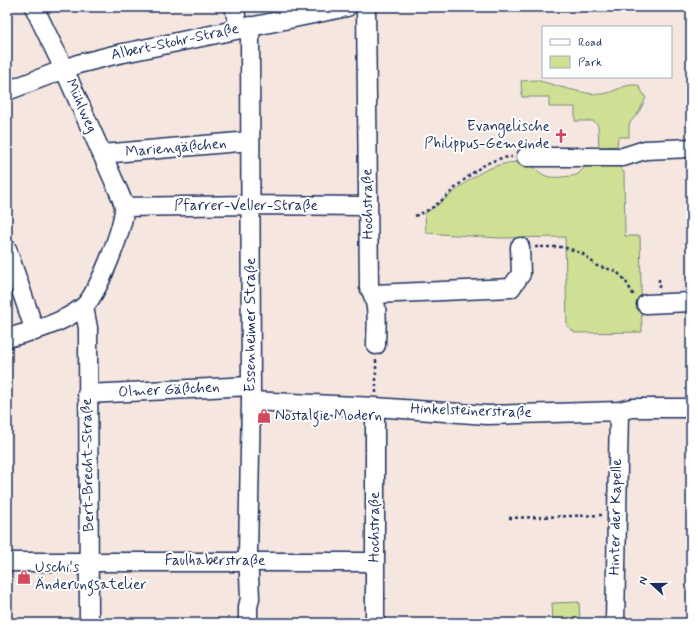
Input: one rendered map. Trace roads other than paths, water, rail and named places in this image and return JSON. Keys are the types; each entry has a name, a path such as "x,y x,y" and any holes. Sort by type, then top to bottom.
{"street":[{"name":"Mühlweg","path":"34,7 64,69 118,190 124,207"},
{"name":"Essenheimer Straße","path":"234,7 244,27 250,142 251,394 250,598 248,607 248,623"},
{"name":"Albert-Stohr-Straße","path":"7,91 64,69 114,55 347,7"},
{"name":"Hochstraße","path":"366,7 369,288 374,294 376,306 376,345"},
{"name":"Mariengäßchen","path":"102,154 250,142"},
{"path":"526,157 623,157 645,150 691,148"},
{"name":"Pfarrer-Veller-Straße","path":"124,207 251,205 368,206"},
{"path":"7,338 35,331 84,307 98,286 108,262 121,224 124,207"},
{"path":"374,294 511,288 521,274 520,247"},
{"path":"7,249 35,331"},
{"path":"646,304 691,302"},
{"name":"Bert-Brecht-Straße","path":"84,307 88,328 87,394 89,623"},
{"name":"Olmer Gäßchen","path":"87,394 251,394"},
{"name":"Hinkelsteinerstraße","path":"251,394 376,402 486,415 619,411 632,408 691,408"},
{"name":"Hochstraße","path":"375,623 376,402"},
{"name":"Hinter der Kapelle","path":"615,623 619,411"},
{"name":"Faulhaberstraße","path":"7,562 375,562"}],"place":[{"name":"Evangelische Philippus-Gemeinde","path":"561,136"},
{"name":"Nostalgie Modern","path":"264,416"},
{"name":"Uschi's Änderungsatelier","path":"24,577"}]}
